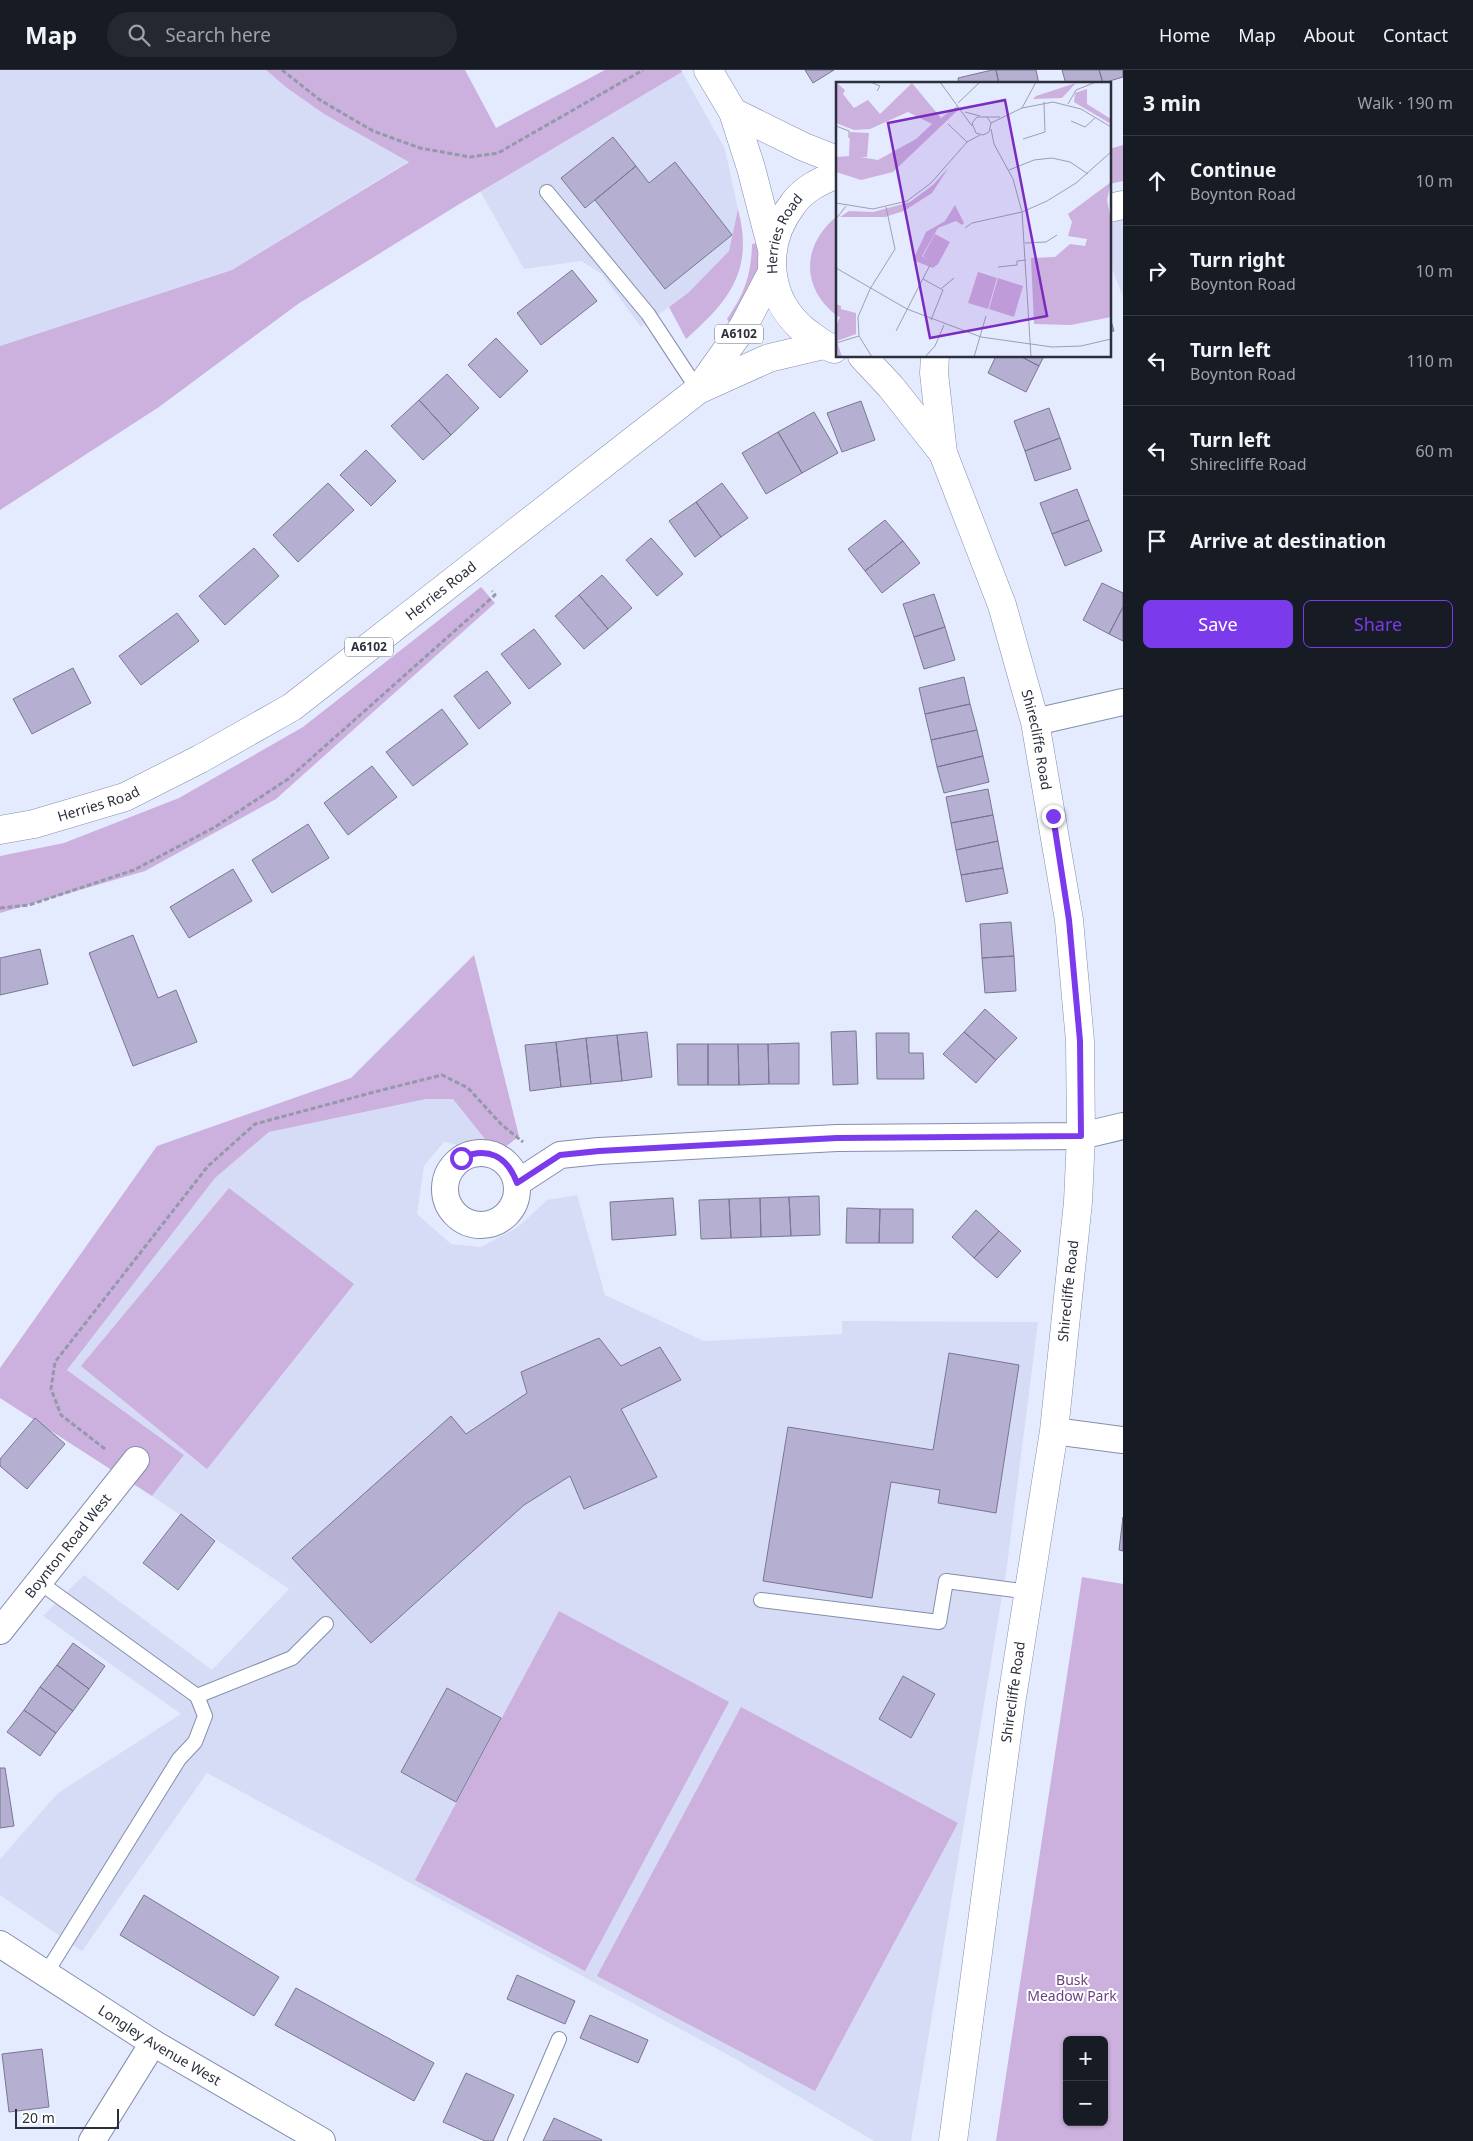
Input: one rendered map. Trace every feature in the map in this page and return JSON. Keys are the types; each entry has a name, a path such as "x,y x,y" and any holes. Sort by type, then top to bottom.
{"street":[{"path":"708,70 733,112 751,168 772,261"},
{"path":"733,112 804,147 836,160"},
{"name":"Herries Road","path":"830,347 793,321 779,298 772,261 780,224 794,202 814,185 836,174"},
{"path":"1110,208 1123,205"},
{"name":"A6102","path":"698,390 743,327 772,261"},
{"name":"A6102","path":"698,390 769,358 830,347"},
{"name":"Shirecliffe Road","path":"864,358 891,387 943,453"},
{"name":"Shirecliffe Road","path":"935,358 934,373 943,453 1002,605 1036,722 1069,920 1080,1041 1081,1136 1078,1202 1054,1431 1011,1704 953,2141"},
{"name":"Herries Road","path":"0,830 34,824 125,797 200,759 292,707 470,566 698,390"},
{"path":"1036,722 1123,702"},
{"path":"517,1183 560,1155 599,1151 837,1138 1081,1136 1123,1126"},
{"path":"1054,1431 1123,1440"},
{"name":"Boynton Road West","path":"0,1631 133,1465"},
{"name":"Longley Avenue West","path":"0,1944 45,1975 153,2043 322,2141"},
{"path":"92,2141 153,2043"}],"lane":[{"path":"547,192 648,314 698,390"},
{"path":"761,1600 939,1622 946,1581 1029,1592"},
{"path":"39,1582 197,1696 205,1716 195,1742 179,1759 45,1975"},
{"path":"197,1696 292,1658 326,1624"},
{"path":"514,2141 559,2040"}],"path":[{"path":"282,70 320,100 373,131 420,148 470,157 498,153 643,70"},
{"path":"0,908 29,905 134,870 214,827 288,779 495,596 470,566"},
{"path":"133,1465 62,1415 51,1389 55,1362 208,1166 255,1124 378,1090 442,1075 468,1088 502,1125 530,1147 545,1149 555,1159"}],"shaded area":[{"path":"0,70 266,70 287,88 324,114 409,161 232,270 0,346"},
{"path":"682,72 725,149 738,209 729,251 688,293 641,327 602,274 581,261 524,269 480,191"},
{"path":"1123,205 1123,296 1110,264 1110,208"},
{"path":"426,1099 453,1099 497,1154 444,1142 424,1166 417,1214 451,1244 481,1247 518,1227 547,1200 577,1195 605,1295 704,1341 842,1334 842,1321 1038,1322 1007,1566 911,2141 874,2141 732,2057 207,1773 82,1951 0,1895 0,1859 58,1793 181,1714 43,1616 84,1575 212,1670 289,1589 152,1496 184,1455 67,1370 215,1178 269,1132"}],"green space":[{"path":"266,70 465,70 496,128 605,70 681,70 682,72 461,203 298,304 159,407 0,510 0,346 232,270 409,162 324,114 287,88"},
{"path":"1123,145 1123,181 1110,184 1110,149"},
{"path":"738,209 743,250 740,267 734,282 726,297 715,311 686,339 669,307 688,293 729,251"},
{"path":"836,217 836,315 825,305 816,292 810,266 817,240 825,227"},
{"path":"761,242 758,276 731,325 727,319 743,292 746,283 752,244"},
{"path":"481,587 495,603 276,799 145,871 0,913 0,856 64,843 179,798 303,727"},
{"path":"474,955 519,1136 497,1154 453,1099 426,1099 269,1132 215,1178 67,1370 184,1455 152,1496 0,1398 0,1368 157,1146 351,1078"},
{"path":"229,1188 354,1284 207,1469 81,1366"},
{"name":"Busk Meadow Park","path":"1082,1577 1123,1584 1123,2141 996,2141"},
{"path":"559,1611 729,1702 585,1971 415,1880"},
{"path":"741,1707 958,1823 815,2091 597,1976"}],"building":[{"path":"805,70 834,70 813,83"},
{"path":"996,70 999,82 959,82 958,78"},
{"path":"996,70 1036,70 1039,82 999,82"},
{"path":"1062,70 1099,70 1103,82 1065,82"},
{"path":"1099,70 1123,70 1123,77 1103,82"},
{"path":"613,137 636,166 585,208 561,178"},
{"path":"675,162 732,235 665,289 595,200 636,166 649,183"},
{"path":"572,270 597,301 541,345 517,313"},
{"path":"1110,317 1114,331 1110,332"},
{"path":"496,338 528,371 500,398 468,365"},
{"path":"995,358 1024,358 1039,366 1026,392 988,373"},
{"path":"1024,358 1043,358 1039,366"},
{"path":"447,374 479,408 451,435 419,400"},
{"path":"419,400 451,435 423,460 391,426"},
{"path":"861,401 875,440 842,452 827,413"},
{"path":"1049,408 1060,438 1025,451 1014,421"},
{"path":"814,412 838,453 802,473 778,432"},
{"path":"778,432 802,473 766,494 742,453"},
{"path":"1060,438 1071,469 1035,481 1025,451"},
{"path":"366,450 396,481 371,506 340,475"},
{"path":"328,483 354,510 298,562 273,535"},
{"path":"722,483 748,518 721,537 696,502"},
{"path":"1077,489 1089,520 1052,534 1040,503"},
{"path":"696,502 721,537 695,557 669,521"},
{"path":"885,520 903,541 865,571 848,549"},
{"path":"1089,520 1102,551 1065,566 1052,534"},
{"path":"651,538 683,574 657,596 626,560"},
{"path":"903,541 920,563 882,593 865,571"},
{"path":"254,548 279,576 225,625 199,596"},
{"path":"602,575 632,608 608,629 579,595"},
{"path":"1102,583 1123,593 1123,607 1109,634 1083,620"},
{"path":"934,594 945,627 914,637 903,604"},
{"path":"579,595 608,629 584,649 555,616"},
{"path":"1123,607 1123,641 1109,634"},
{"path":"177,613 199,641 141,685 119,656"},
{"path":"945,627 955,660 924,669 914,637"},
{"path":"534,629 561,664 529,689 501,654"},
{"path":"73,668 91,703 32,734 13,699"},
{"path":"487,671 511,703 479,729 454,696"},
{"path":"964,677 970,704 925,714 919,688"},
{"path":"970,704 977,730 931,740 925,714"},
{"path":"442,709 468,744 413,786 386,752"},
{"path":"977,730 983,756 937,767 931,740"},
{"path":"983,756 989,782 944,793 937,767"},
{"path":"372,766 397,797 348,835 324,803"},
{"path":"988,789 993,815 951,823 946,797"},
{"path":"993,815 998,841 956,850 951,823"},
{"path":"308,824 329,858 272,893 252,860"},
{"path":"998,841 1003,868 961,875 956,850"},
{"path":"1003,868 1008,893 966,902 961,875"},
{"path":"233,869 252,901 189,938 170,907"},
{"path":"1011,922 1014,956 982,958 980,924"},
{"path":"133,935 158,998 176,990 197,1042 133,1066 89,953"},
{"path":"40,949 48,984 0,995 0,958"},
{"path":"1014,956 1016,991 985,993 982,958"},
{"path":"985,1009 1017,1038 996,1060 964,1032"},
{"path":"856,1031 858,1084 833,1085 831,1032"},
{"path":"647,1032 652,1077 622,1081 617,1035"},
{"path":"964,1032 996,1060 976,1083 943,1054"},
{"path":"876,1033 909,1033 909,1053 923,1053 924,1079 877,1079"},
{"path":"617,1035 622,1081 591,1084 586,1038"},
{"path":"586,1038 591,1084 561,1087 556,1042"},
{"path":"556,1042 561,1087 530,1091 525,1045"},
{"path":"799,1043 799,1084 769,1084 768,1044"},
{"path":"677,1044 708,1044 708,1085 678,1085"},
{"path":"708,1044 738,1044 739,1085 708,1085"},
{"path":"738,1044 768,1044 769,1084 739,1085"},
{"path":"819,1196 820,1235 791,1236 789,1197"},
{"path":"789,1197 791,1236 761,1237 760,1198"},
{"path":"673,1198 676,1235 612,1240 610,1202"},
{"path":"760,1198 761,1237 731,1238 729,1199"},
{"path":"729,1199 731,1238 701,1239 699,1200"},
{"path":"847,1208 880,1209 879,1243 846,1243"},
{"path":"880,1209 913,1209 913,1243 879,1243"},
{"path":"976,1210 999,1231 974,1258 952,1237"},
{"path":"999,1231 1021,1251 997,1278 974,1258"},
{"path":"599,1338 621,1366 660,1347 681,1380 621,1409 657,1477 584,1509 570,1476 524,1505 371,1643 292,1558 451,1416 466,1434 527,1393 521,1372"},
{"path":"949,1353 1019,1365 996,1513 938,1503 940,1490 891,1482 872,1598 763,1581 788,1427 933,1450"},
{"path":"35,1418 65,1444 27,1489 0,1466 0,1459"},
{"path":"181,1514 215,1541 178,1590 143,1563"},
{"path":"1123,1517 1123,1551 1119,1550"},
{"path":"73,1643 105,1666 89,1689 57,1665"},
{"path":"57,1665 89,1689 73,1711 40,1687"},
{"path":"903,1676 935,1694 911,1738 879,1719"},
{"path":"40,1687 73,1711 56,1733 24,1710"},
{"path":"447,1688 501,1718 456,1802 401,1772"},
{"path":"24,1710 56,1733 40,1756 7,1732"},
{"path":"0,1768 5,1768 14,1826 0,1828"},
{"path":"144,1895 279,1977 254,2016 120,1935"},
{"path":"517,1975 575,2001 565,2024 507,1999"},
{"path":"296,1988 434,2063 414,2101 275,2025"},
{"path":"590,2015 648,2040 638,2063 580,2038"},
{"path":"42,2049 49,2107 9,2112 2,2054"},
{"path":"466,2073 514,2095 493,2141 485,2141 443,2122"},
{"path":"554,2118 602,2140 543,2141"}],"route":[{"path":"461,1158 472,1154 484,1153 496,1156 506,1162 513,1172 517,1183 560,1155 599,1151 837,1138 1081,1136 1080,1041 1069,920 1053,816"}]}
